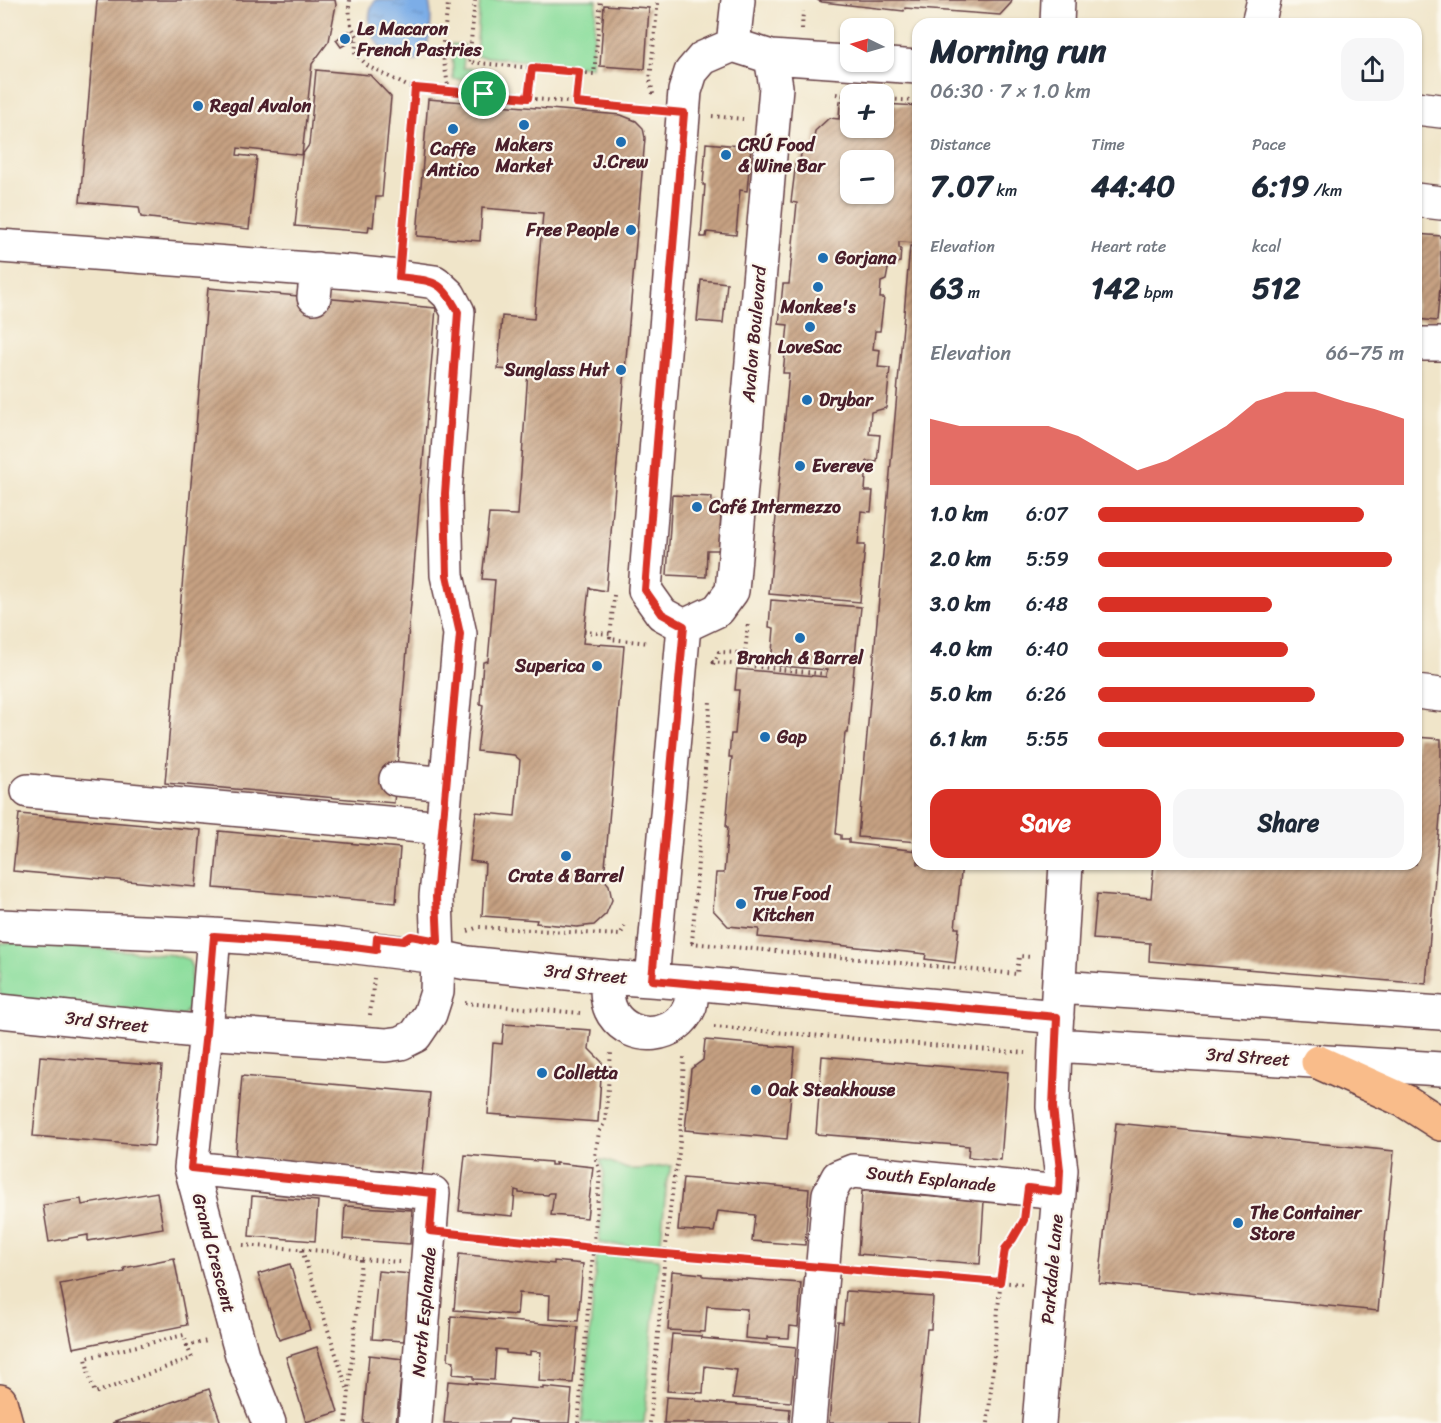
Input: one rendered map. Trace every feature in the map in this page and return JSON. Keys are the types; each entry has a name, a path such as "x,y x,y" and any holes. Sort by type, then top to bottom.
{"main road":[{"path":"1318,1062 1405,1101 1441,1124"},
{"path":"0,1401 6,1423"}],"street":[{"path":"733,45 738,0"},
{"path":"1056,18 1058,0"},
{"path":"1260,18 1264,0"},
{"path":"652,980 684,626 662,614 645,590 685,90 691,72 703,58 733,45 771,57 912,67"},
{"name":"Avalon Boulevard","path":"684,626 718,610 732,591 776,87 771,57"},
{"path":"1422,109 1441,111"},
{"path":"1422,201 1441,203"},
{"path":"0,246 315,283 349,272 399,277 435,282 449,295 458,312 445,494 447,575 460,634 436,897 438,949"},
{"path":"1422,344 1441,344"},
{"path":"1422,693 1441,695"},
{"path":"396,779 447,784"},
{"path":"28,791 442,828"},
{"name":"Parkdale Lane","path":"1039,1423 1043,1190 1060,1170 1053,1107 1053,1012 1065,870"},
{"name":"3rd Street","path":"0,926 214,936 332,944 376,950 438,949 467,963 607,977 1053,1012 1441,1013"},
{"name":"Grand Crescent","path":"214,936 191,1168 242,1355 269,1423"},
{"name":"3rd Street","path":"0,1011 206,1032 368,1044 401,1043 415,1036 430,1014 437,992 438,949"},
{"path":"607,977 608,999 613,1013 621,1024 634,1031 647,1034 661,1033 682,1046 684,1017 691,1004 692,983"},
{"name":"3rd Street","path":"1053,1012 1318,1062 1441,1069"},
{"name":"North Esplanade","path":"191,1168 433,1193 415,1423"},
{"name":"South Esplanade","path":"809,1423 829,1194 838,1177 853,1171 1043,1190"}],"path":[{"path":"350,0 351,26 357,36 355,53 368,66 407,86 656,111 650,80 658,0"},
{"path":"446,0 448,3 442,50 448,91"},
{"path":"475,0 469,62 594,74 601,0"},
{"path":"484,94 486,63"},
{"path":"528,98 532,68"},
{"path":"576,103 579,72"},
{"path":"399,277 415,88"},
{"path":"894,100 912,101"},
{"path":"684,113 772,122"},
{"path":"615,587 610,639 651,643"},
{"path":"584,632 610,634"},
{"path":"681,659 826,674"},
{"path":"620,935 625,927 626,916"},
{"path":"438,949 479,927 620,935 1017,974 1019,956 1053,1012 708,1026"},
{"path":"368,1044 376,950"},
{"path":"459,1002 588,1014"},
{"path":"678,1060 682,1046"},
{"path":"650,1423 665,1254 680,1141 682,1046"},
{"path":"607,1047 620,1056"},
{"path":"578,1423 600,1173 595,1156 599,1132 605,1122 611,1051"},
{"path":"988,1423 1005,1249 1043,1190"},
{"path":"430,1231 593,1248 1024,1284"},
{"path":"238,1245 337,1251 361,1259 406,1263"},
{"path":"302,1250 349,1392"},
{"path":"346,1423 361,1259"},
{"path":"184,1335 187,1346 192,1358 95,1394 86,1358 184,1335"},
{"path":"187,1346 208,1341"}],"green space":[{"path":"480,0 597,0 591,67 476,56"},
{"path":"452,44 465,45 463,68 481,69 480,81 453,79"},
{"path":"24,942 174,955 188,959 192,968 189,1007 183,1016 0,997 0,943"},
{"path":"600,1160 628,1169 672,1166 667,1179 660,1249 599,1243 604,1173"},
{"path":"597,1253 659,1259 644,1423 582,1423"}],"water":[{"path":"375,0 428,0 431,17 429,39 417,61 392,57 378,44 370,22 371,7"}],"building":[{"name":"Regal Avalon","path":"97,0 335,0 329,41 312,64 302,155 238,148 237,155 257,157 249,229 141,217 139,207 80,202"},
{"path":"817,0 1012,0 1000,15 905,8 904,11"},
{"path":"604,5 649,8 645,69 600,66"},
{"name":"Le Macaron French Pastries","path":"349,31 355,39 341,47 336,40"},
{"path":"316,70 370,75 391,97 382,197 376,197 373,227 369,226 368,232 295,226 302,155 309,145"},
{"path":"428,99 621,115 636,121 643,128 645,138 606,591 589,588 583,643 624,646 604,879 609,885 612,900 606,914 594,925 577,927 536,923 537,920 482,916 485,863 470,861 476,812 515,816 520,760 514,755 477,751 483,705 480,704 483,662 488,661 495,580 482,579 489,514 518,515 528,371 498,369 502,316 534,319 543,213 482,208 480,241 417,236"},
{"path":"840,101 840,138 894,138 894,105 912,106 912,243 899,242 900,262 889,264 886,280 881,282 880,298 884,298 880,331 875,331 873,349 880,350 878,367 890,368 886,408 871,412 869,434 880,435 877,462 867,461 865,491 873,491 871,512 861,511 858,545 865,545 860,602 769,594 789,373 783,373 788,325 779,324 783,284 789,284 797,203 791,202 796,162 800,162 802,144 813,146 815,131 829,118 839,119"},
{"path":"706,143 751,147 747,191 740,190 736,235 707,232 706,237 701,237"},
{"path":"1422,234 1441,236 1441,275 1437,321 1422,320"},
{"path":"910,246 912,246 912,842 858,837"},
{"path":"701,280 727,283 723,323 697,321"},
{"path":"208,288 436,308 394,803 165,783"},
{"path":"672,495 712,497 711,514 721,515 719,550 707,550 706,577 667,575"},
{"path":"771,600 861,607 848,733 845,733 836,834 841,835 841,839 849,839 849,843 912,850 912,870 961,870 955,928 959,928 955,963 925,959 926,954 758,937 759,929 728,926 713,910 716,873 724,873 732,757 729,757 731,734 735,734 739,690 735,690 737,669 826,677 827,670 771,665 774,628 769,627"},
{"path":"1422,737 1441,739 1441,805 1426,984 1149,961 1150,943 1093,939 1097,894 1151,898 1153,870 1422,870"},
{"path":"19,814 201,830 196,887 13,871"},
{"path":"219,831 400,848 396,903 214,888"},
{"path":"504,1024 591,1030 589,1049 602,1062 598,1122 488,1114 493,1043 502,1044"},
{"path":"705,1040 795,1048 787,1139 685,1130 691,1069 703,1060"},
{"path":"40,1056 162,1066 154,1146 33,1136"},
{"path":"822,1056 1008,1072 1001,1160 968,1157 969,1146 816,1134"},
{"path":"242,1076 430,1093 422,1174 235,1157"},
{"path":"1116,1123 1394,1151 1378,1311 1099,1283"},
{"path":"465,1155 551,1162 551,1165 556,1165 555,1163 593,1167 587,1218 551,1215 554,1193 548,1195 519,1193 515,1190 513,1216 459,1211"},
{"path":"683,1178 809,1189 805,1245 752,1241 755,1215 718,1211 714,1232 678,1230"},
{"path":"862,1191 984,1201 980,1264 858,1254"},
{"path":"157,1192 163,1228 88,1241 88,1235 49,1242 43,1205 81,1199 82,1205"},
{"path":"252,1196 318,1201 315,1241 249,1236"},
{"path":"345,1206 412,1210 410,1244 343,1239"},
{"path":"459,1254 554,1264 554,1261 583,1264 578,1321 549,1319 550,1295 519,1293 517,1315 454,1310"},
{"path":"174,1258 187,1325 73,1348 60,1284 125,1272 124,1268"},
{"path":"290,1264 310,1330 279,1340 258,1274"},
{"path":"378,1271 411,1274 404,1341 372,1339"},
{"path":"672,1271 703,1274 703,1276 801,1283 798,1327 790,1326 789,1338 768,1337 768,1340 745,1338 747,1309 707,1306 705,1332 668,1330"},
{"path":"846,1291 933,1297 931,1329 927,1329 918,1423 829,1423 838,1322 843,1323"},
{"path":"451,1316 578,1327 573,1383 539,1381 541,1352 530,1351 530,1355 506,1353 506,1350 496,1349 494,1380 473,1379 473,1376 453,1374 454,1361 448,1360"},
{"path":"672,1334 796,1347 791,1402 733,1398 737,1370 705,1366 703,1393 667,1391"},
{"path":"317,1347 338,1412 306,1422 286,1357"},
{"path":"369,1355 403,1359 396,1423 363,1423"},
{"path":"448,1381 572,1390 569,1423 539,1423 509,1419 508,1423 444,1423"},
{"path":"209,1389 221,1423 112,1423"},
{"path":"666,1397 790,1409 789,1423 664,1423"}],"place":[{"name":"Le Macaron French Pastries","path":"345,39"},
{"name":"Regal Avalon","path":"198,106"},
{"name":"Makers Market","path":"524,125"},
{"name":"Caffe Antico","path":"453,129"},
{"name":"J.Crew","path":"621,142"},
{"name":"CRÚ Food & Wine Bar","path":"726,155"},
{"name":"Free People","path":"631,230"},
{"name":"Gorjana","path":"823,258"},
{"name":"Monkee's","path":"818,287"},
{"name":"LoveSac","path":"810,327"},
{"name":"Sunglass Hut","path":"621,370"},
{"name":"Drybar","path":"807,400"},
{"name":"Evereve","path":"800,466"},
{"name":"Café Intermezzo","path":"697,507"},
{"name":"Branch & Barrel","path":"800,638"},
{"name":"Superica","path":"597,666"},
{"name":"Gap","path":"765,737"},
{"name":"Crate & Barrel","path":"566,856"},
{"name":"True Food Kitchen","path":"741,904"},
{"name":"Colletta","path":"542,1073"},
{"name":"Oak Steakhouse","path":"756,1090"},
{"name":"The Container Store","path":"1238,1223"}],"route":[{"path":"532,68 579,72 576,103 684,113 645,590 662,614 684,626 652,980 1057,1017 1053,1107 1060,1170 1059,1192 1028,1188 1024,1220 1005,1249 1000,1282 593,1248 430,1231 433,1193 191,1168 214,936 332,944 376,950 377,938 403,941 411,936 438,941 436,897 460,634 447,575 445,494 458,312 449,295 435,282 399,277 415,88 484,94 528,98 532,68"}]}
